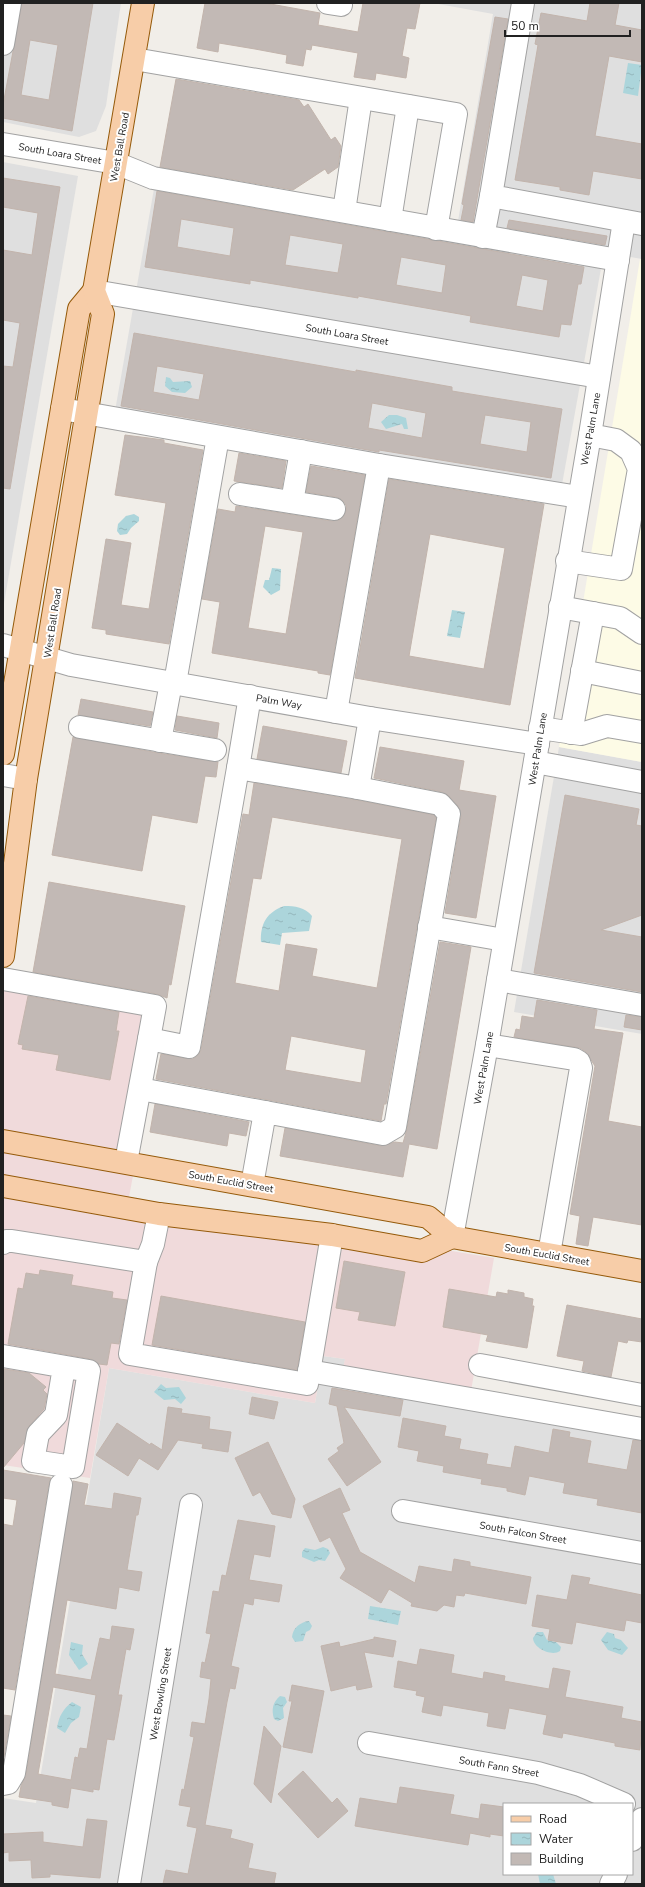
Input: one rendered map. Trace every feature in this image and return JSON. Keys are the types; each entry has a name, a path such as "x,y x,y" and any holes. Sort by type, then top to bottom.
{"main road":[{"name":"West Ball Road","path":"3,956 26,780 103,314 94,291 143,3"},
{"path":"3,754 12,648 62,409 79,309 94,291"},
{"name":"South Euclid Street","path":"3,1141 252,1184 428,1217 452,1236 642,1271"},
{"path":"3,1186 159,1214 332,1235 422,1251 452,1236"}],"street":[{"path":"3,44 10,3"},
{"path":"483,237 523,3"},
{"path":"134,59 456,114 436,229"},
{"path":"344,211 361,98"},
{"path":"390,220 408,106"},
{"name":"South Loara Street","path":"3,144 116,163 152,178 618,260"},
{"path":"491,196 633,223"},
{"name":"West Palm Lane","path":"452,1236 487,1045 618,260 633,223"},
{"name":"South Loara Street","path":"94,291 599,377"},
{"path":"62,409 86,412 379,465 578,497"},
{"path":"567,561 621,569 628,531 639,469 632,451 616,440 590,435"},
{"path":"160,741 173,683 218,436"},
{"path":"292,502 301,451"},
{"path":"336,712 379,465"},
{"path":"240,494 334,509"},
{"path":"560,607 620,618 642,634"},
{"path":"571,733 593,613"},
{"name":"Palm Way","path":"12,648 71,665 370,718 538,744"},
{"path":"582,671 642,683"},
{"path":"149,1039 189,1047 250,696"},
{"path":"358,788 370,718"},
{"path":"538,744 571,733 581,734 607,726 642,732"},
{"path":"80,727 215,750"},
{"path":"538,744 642,782"},
{"path":"140,1089 383,1134 395,1127 449,814 440,804 358,788 238,768"},
{"path":"3,775 26,780"},
{"path":"429,927 504,940"},
{"path":"3,979 155,1006 126,1162"},
{"path":"498,980 642,1005"},
{"path":"487,1045 574,1059 579,1062 581,1068 549,1254"},
{"path":"252,1184 265,1112"},
{"path":"159,1214 153,1244 146,1262 130,1354 307,1384 332,1235"},
{"path":"3,1243 6,1241 146,1262"},
{"path":"3,1356 64,1367"},
{"path":"480,1365 642,1396"},
{"path":"309,1371 642,1429"},
{"path":"3,1784 8,1783 14,1773 61,1485"},
{"name":"West Bowling Street","path":"129,1884 191,1505"},
{"name":"South Falcon Street","path":"403,1511 642,1553"},
{"name":"South Fann Street","path":"370,1743 538,1773 580,1785 622,1803"},
{"path":"633,1808 642,1813"},
{"path":"633,1838 642,1819"},
{"path":"611,1884 616,1875"}],"shaded area":[{"path":"3,3 121,3 106,106 96,131 79,137 3,122"},
{"path":"433,3 642,3 642,259 457,227 493,14"},
{"path":"3,162 78,176 3,609"},
{"path":"155,183 602,263 561,490 115,411"},
{"path":"640,259 642,259 642,762 559,747"},
{"path":"559,747 642,762 642,1034 514,1012"},
{"path":"3,981 163,1016 129,1197 494,1258 471,1391 343,1369 345,1359 323,1356 315,1403 109,1368 90,1478 3,1465"},
{"path":"323,1356 345,1359 344,1369 642,1422 642,1884 3,1884 3,1798 36,1803 109,1368 315,1403"}],"water":[{"path":"628,63 642,65 638,96 623,93"},
{"path":"166,377 170,378 173,382 190,381 192,387 185,393 172,392 165,386"},
{"path":"389,415 397,415 406,418 408,429 404,429 402,424 386,429 381,422"},
{"path":"134,514 139,517 139,521 127,534 120,535 117,531 118,524 126,516"},
{"path":"272,568 281,569 280,590 271,595 263,587 265,580 269,580"},
{"path":"452,610 465,612 460,638 447,636"},
{"path":"284,906 300,908 312,916 309,931 282,933 280,945 261,942 263,924 269,915"},
{"path":"161,1384 166,1388 179,1387 186,1398 181,1404 175,1399 164,1400 154,1392"},
{"path":"323,1547 328,1549 330,1553 325,1561 319,1560 314,1562 302,1557 302,1552 305,1548 315,1550"},
{"path":"370,1606 401,1611 398,1625 368,1619"},
{"path":"309,1621 312,1626 310,1630 306,1632 303,1641 295,1642 292,1637 295,1628 300,1624"},
{"path":"537,1632 543,1632 547,1640 556,1642 561,1647 560,1651 557,1653 552,1653 539,1648 534,1642 533,1638"},
{"path":"607,1632 614,1634 615,1638 621,1640 628,1648 622,1655 608,1650 601,1640"},
{"path":"71,1642 83,1645 82,1654 88,1664 79,1670 69,1655"},
{"path":"280,1696 285,1697 287,1702 283,1708 284,1718 278,1721 274,1719 273,1709 274,1703"},
{"path":"72,1702 81,1707 79,1717 71,1723 65,1733 57,1728 60,1716 66,1707"},
{"path":"538,1875 553,1875 556,1884 540,1884"}],"building":[{"path":"22,3 93,3 72,131 3,118 3,105","holes":["30,40 58,45 49,100 21,95"]},
{"path":"205,3 265,3 320,13 318,25 358,32 363,3 420,3 415,29 407,28 402,56 409,58 406,78 376,73 375,80 354,77 358,53 312,45 311,50 306,49 303,66 286,63 287,55 255,49 219,43 218,52 197,48"},
{"path":"590,3 619,3 615,25 642,30 642,62 609,56 595,136 642,144 642,179 593,171 589,195 560,190 560,187 515,180 538,45 535,44 541,13 587,21"},
{"path":"495,17 508,19 473,222 461,220 464,205 462,204"},
{"path":"176,79 299,100 304,107 308,104 331,140 335,137 341,146 338,167 328,174 325,169 293,190 160,167"},
{"path":"3,178 60,187 10,489 3,488 3,366 13,367 20,323 3,320 3,250 32,255 38,213 3,207"},
{"path":"157,191 584,267 581,284 578,284 571,325 561,324 559,337 470,322 471,316 358,296 358,298 250,280 250,284 145,267","holes":["181,219 234,228 230,256 177,247","290,235 343,244 338,273 285,265","401,257 446,265 442,293 396,285","522,275 548,280 543,311 516,306"]},
{"path":"509,220 607,236 605,245 507,228"},
{"path":"134,333 356,372 356,370 452,387 452,391 562,409 551,478 379,450 379,452 121,406","holes":["157,366 204,374 199,400 153,392","372,403 426,413 422,438 368,428","485,415 531,422 527,452 480,444"]},
{"path":"125,435 164,440 164,443 203,450 169,644 106,634 106,630 92,628 106,539 131,543 121,605 149,609 166,503 115,495"},
{"path":"239,453 286,461 282,488 234,481"},
{"path":"311,466 365,475 330,675 318,673 318,671 212,653 220,602 202,599 218,509 235,512 236,506 332,521 339,520 343,517 346,511 346,505 342,500 336,497 306,492","holes":["265,526 303,532 286,634 248,628"]},
{"path":"389,479 544,504 510,705 355,678","holes":["430,534 505,548 484,669 409,656"]},
{"path":"81,699 153,712 150,726 78,715"},
{"path":"177,716 219,723 217,738 175,730"},
{"path":"263,726 347,741 341,773 257,759"},
{"path":"73,737 158,753 218,762 216,777 205,776 197,823 152,815 142,871 52,855"},
{"path":"380,747 464,761 459,790 496,796 476,918 445,913 461,816 458,806 449,796 442,792 374,778"},
{"path":"254,783 434,815 436,818 386,1104 384,1104 381,1121 156,1079 161,1054 193,1059 201,1050 243,814 249,815","holes":["272,817 402,839 377,988 312,976 317,949 286,944 279,991 235,983 253,878 261,879","291,1036 366,1050 361,1083 285,1070"]},
{"path":"565,795 639,809 636,825 642,826 642,915 601,930 642,937 642,992 534,973"},
{"path":"49,882 185,906 171,985 169,984 167,998 157,994 33,972"},
{"path":"440,942 471,947 437,1149 409,1144 403,1177 280,1156 285,1128 381,1146 395,1142 403,1143 407,1129"},
{"path":"28,996 119,1012 116,1031 119,1031 110,1080 56,1070 59,1055 22,1049 23,1045 18,1044"},
{"path":"537,1000 597,1010 594,1029 623,1033 608,1121 642,1127 642,1225 593,1217 588,1246 576,1244 580,1216 570,1214 595,1066 586,1052 580,1048 514,1037 516,1029 520,1030 522,1016 534,1018"},
{"path":"626,1015 642,1017 642,1030 624,1027"},
{"path":"155,1104 249,1122 246,1136 229,1133 227,1146 150,1132"},
{"path":"344,1261 405,1272 395,1326 358,1320 360,1312 336,1308"},
{"path":"40,1270 73,1275 71,1285 113,1292 112,1298 127,1300 119,1344 111,1343 107,1365 99,1364 91,1359 8,1344 18,1288 23,1289 26,1273 39,1275"},
{"path":"449,1289 496,1297 497,1292 508,1294 508,1290 524,1293 524,1297 533,1299 532,1306 534,1306 527,1348 486,1341 488,1335 443,1327"},
{"path":"161,1296 305,1322 297,1370 152,1345"},
{"path":"567,1305 642,1319 642,1342 628,1340 627,1343 618,1341 611,1377 582,1371 584,1361 557,1356"},
{"path":"4,1369 29,1373 46,1387 43,1390 47,1394 44,1409 29,1426 24,1443 3,1468"},
{"path":"332,1388 403,1400 400,1416 344,1407 381,1462 347,1486 328,1459 339,1451 337,1448 344,1443 337,1406 329,1404"},
{"path":"252,1397 278,1402 274,1419 249,1414"},
{"path":"168,1407 182,1409 181,1413 210,1417 209,1429 231,1432 228,1452 202,1448 203,1444 178,1440 158,1470 139,1458 128,1476 96,1455 117,1423 150,1445 151,1443 162,1450"},
{"path":"403,1418 446,1426 444,1436 461,1439 459,1449 488,1454 486,1464 511,1468 515,1446 549,1453 553,1429 570,1432 569,1437 591,1441 587,1463 627,1470 633,1440 642,1441 642,1513 597,1505 598,1499 563,1493 565,1483 529,1476 525,1495 507,1491 507,1488 481,1484 482,1479 443,1472 444,1466 417,1461 419,1451 398,1447"},
{"path":"268,1442 295,1499 291,1518 272,1514 260,1492 253,1496 235,1458"},
{"path":"3,1470 51,1478 15,1690 3,1688 3,1524 13,1526 17,1500 3,1498"},
{"path":"73,1481 88,1484 84,1505 112,1509 114,1493 141,1498 138,1515 136,1515 127,1570 142,1572 139,1591 119,1587 116,1609 67,1600 55,1674 91,1680 100,1638 110,1640 112,1626 134,1629 130,1650 126,1649 118,1695 122,1695 114,1740 107,1739 99,1790 93,1789 93,1792 71,1788 68,1808 52,1805 52,1802 19,1797 21,1786 26,1775","holes":["53,1687 96,1695 87,1749 80,1748 78,1758 75,1757 71,1780 38,1774"]},
{"path":"340,1488 350,1510 342,1513 360,1552 415,1583 419,1566 452,1572 454,1559 470,1562 470,1566 531,1577 526,1604 465,1593 464,1596 456,1595 454,1607 444,1605 437,1611 411,1606 412,1603 389,1589 381,1603 340,1578 346,1569 330,1537 320,1542 303,1506"},
{"path":"238,1520 275,1526 270,1557 254,1554 249,1580 282,1585 279,1602 254,1598 253,1605 244,1603 231,1666 239,1668 235,1689 230,1688 205,1825 232,1830 230,1838 253,1844 248,1868 276,1873 274,1884 163,1884 166,1870 188,1874 197,1828 187,1826 191,1807 179,1805 182,1789 184,1790 194,1737 190,1736 192,1722 205,1724 209,1699 211,1679 200,1677 202,1662 205,1663 211,1634 206,1633 213,1591 219,1592 222,1575 226,1576"},
{"path":"572,1575 590,1578 588,1584 642,1595 642,1623 626,1620 624,1631 576,1622 572,1644 548,1640 550,1629 532,1626 537,1595 567,1600"},
{"path":"374,1637 396,1641 393,1657 364,1652 372,1687 357,1690 356,1685 331,1691 321,1646 339,1642 340,1647 374,1639"},
{"path":"420,1649 454,1655 451,1673 483,1679 484,1672 505,1676 504,1681 549,1689 553,1668 570,1671 565,1697 623,1707 621,1718 642,1722 640,1750 615,1746 615,1743 563,1733 562,1738 543,1734 547,1715 509,1708 505,1729 487,1726 489,1713 443,1705 441,1716 422,1712 425,1697 416,1695 417,1691 394,1687 398,1661 417,1665"},
{"path":"292,1685 324,1691 312,1753 283,1747 292,1701 289,1701"},
{"path":"3,1715 11,1716 4,1757 3,1757"},
{"path":"264,1726 281,1746 271,1803 254,1784"},
{"path":"303,1771 332,1803 337,1798 348,1811 318,1838 278,1794"},
{"path":"400,1787 454,1795 450,1814 479,1819 481,1804 503,1807 503,1836 490,1834 490,1837 470,1833 468,1845 355,1826 360,1798 397,1804"},
{"path":"87,1819 107,1821 100,1878 50,1874 50,1877 32,1878 31,1860 9,1861 9,1852 3,1853 3,1834 43,1832 43,1842 83,1847"}]}
